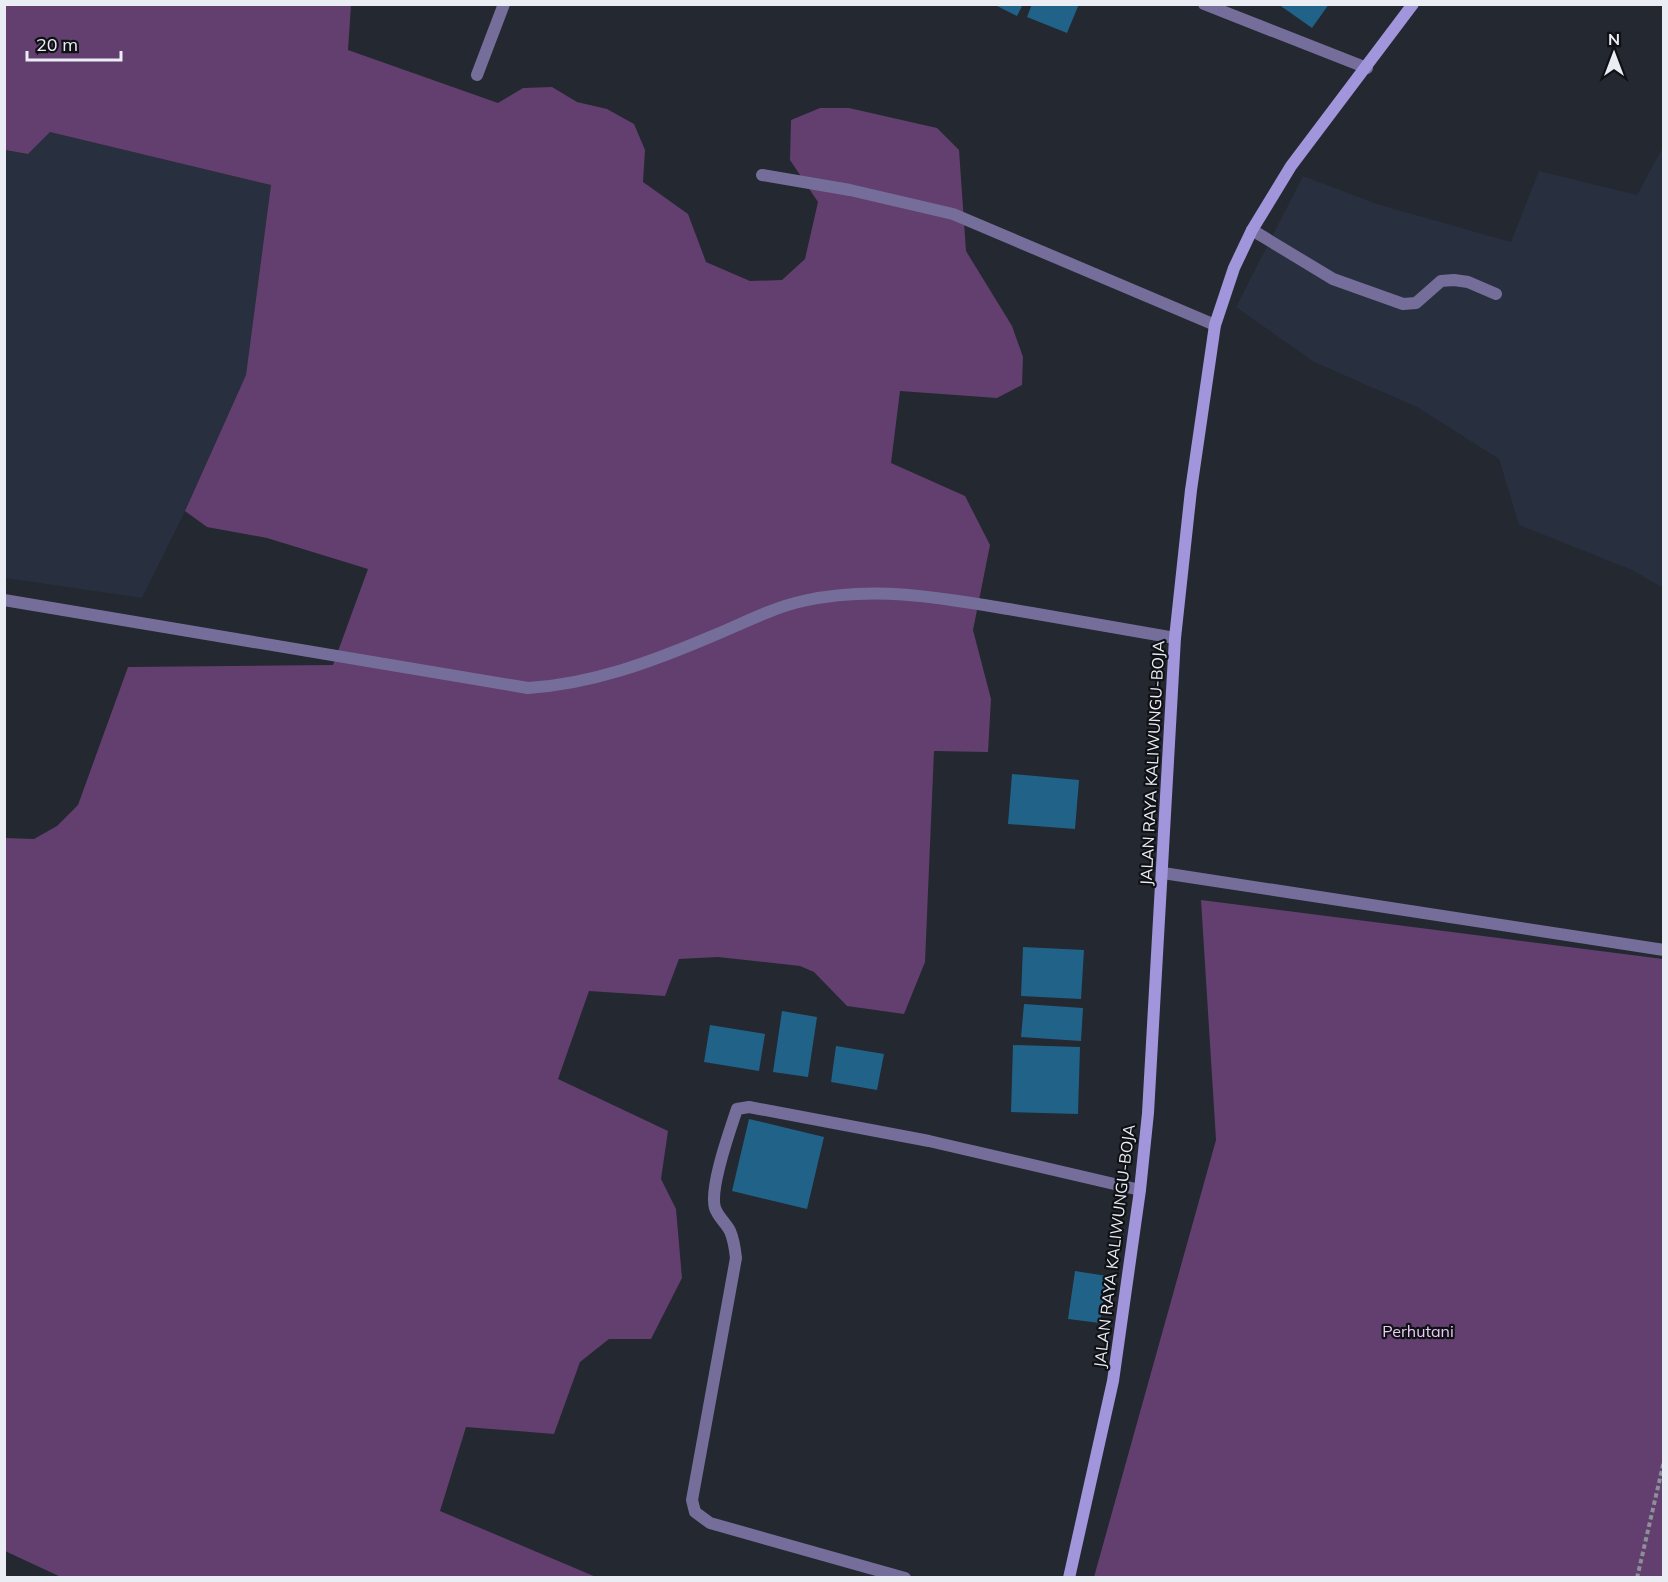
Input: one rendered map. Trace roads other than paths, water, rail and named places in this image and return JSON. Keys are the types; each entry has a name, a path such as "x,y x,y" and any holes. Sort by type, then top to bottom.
{"main road":[{"name":"JALAN RAYA KALIWUNGU-BOJA","path":"1069,1578 1113,1381 1140,1191 1148,1113 1175,638 1191,489 1215,324 1234,268 1252,230 1292,166 1413,4"}],"street":[{"path":"477,75 504,4"},
{"path":"1204,4 1367,68"},
{"path":"762,175 850,190 953,214 1215,324"},
{"path":"1252,230 1334,279 1403,304 1416,303 1441,281 1468,282 1496,294"},
{"path":"4,600 528,688 578,682 615,673 670,654 772,611 833,595 870,593 921,595 1175,638"},
{"path":"1163,873 1664,950"},
{"path":"904,1578 710,1523 695,1512 692,1500 736,1258 730,1230 715,1209 714,1194 737,1108 749,1107 929,1141 1140,1191"}],"park label":[{"name":"Perhutani","path":"1418,1331"}]}
